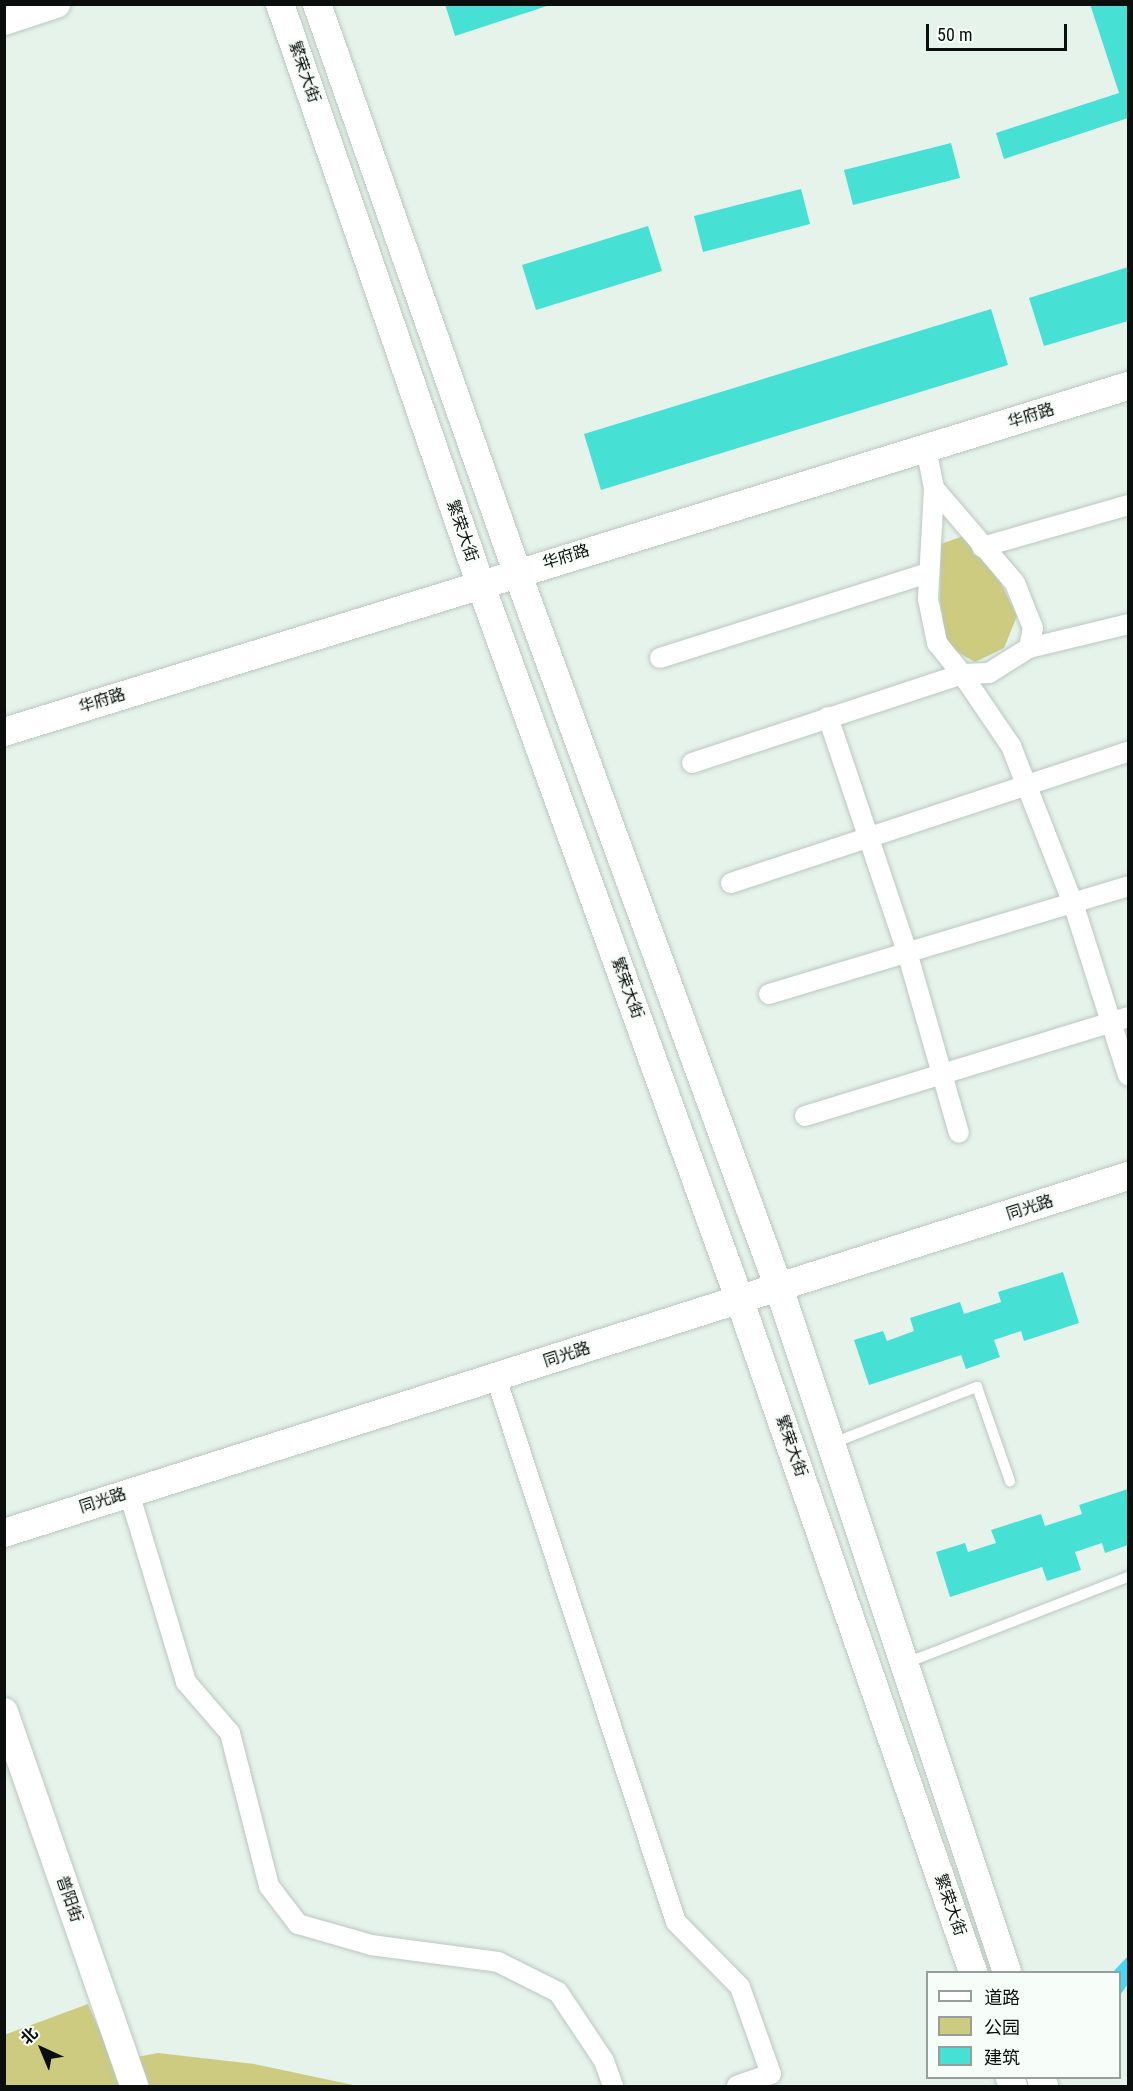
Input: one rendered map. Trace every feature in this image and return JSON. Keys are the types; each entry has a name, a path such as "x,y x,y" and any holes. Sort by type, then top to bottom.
{"main road":[{"path":"4,21 56,4"},
{"name":"繁荣大街","path":"280,4 480,583 740,1300 973,1971"},
{"name":"繁荣大街","path":"317,4 517,572 779,1288 906,1663 1007,1971"},
{"name":"华府路","path":"4,732 480,583 1128,386"},
{"name":"同光路","path":"4,1533 1128,1176"},
{"name":"普阳街","path":"4,1712 134,2086"}],"street":[{"path":"926,448 934,488 934,544 928,573 927,599 937,643 962,674 1011,746 1121,1019 1128,1075"},
{"path":"934,488 1015,583 1033,628 1029,648"},
{"path":"982,547 1128,505"},
{"path":"660,657 928,573"},
{"path":"693,763 962,674 990,673 1029,648 1128,624"},
{"path":"828,717 871,838 907,952 959,1133"},
{"path":"731,883 1027,788 1128,752"},
{"path":"769,994 1128,886"},
{"path":"805,1116 1121,1019"},
{"path":"496,1378 676,1922 740,1987 771,2074 737,2086"},
{"path":"129,1493 186,1682 230,1733 268,1886 298,1924 371,1945 498,1962 558,1992 604,2061 613,2086"}],"lane":[{"path":"832,1443 977,1387 1010,1481"},
{"path":"906,1663 1128,1577"}],"green space":[{"path":"966,535 1002,585 1017,616 1004,648 975,662 947,646 940,600 941,544"},
{"path":"88,2004 111,2057 126,2059 158,2053 254,2064 358,2086 5,2086 4,2035"}],"water":[{"path":"1128,1956 1128,1984 1121,1994 1121,1971 1114,1971"}],"building":[{"path":"445,4 550,4 550,5 455,36"},
{"path":"1090,4 1128,4 1128,118 1004,159 996,133 1119,93"},
{"path":"951,143 960,178 853,205 844,170"},
{"path":"801,189 810,224 703,252 694,216"},
{"path":"648,226 662,271 536,310 522,265"},
{"path":"1128,267 1128,321 1044,346 1029,298"},
{"path":"991,309 1008,365 601,490 584,434"},
{"path":"1063,1272 1079,1323 1024,1341 1021,1331 994,1340 1000,1357 966,1369 961,1355 869,1385 854,1340 883,1331 887,1341 914,1331 910,1318 960,1302 964,1314 1001,1302 998,1292"},
{"path":"1128,1489 1128,1545 1105,1553 1102,1543 1075,1552 1081,1570 1047,1581 1042,1567 950,1597 936,1552 965,1543 968,1552 996,1543 991,1530 1041,1514 1045,1526 1082,1514 1079,1505"}]}
